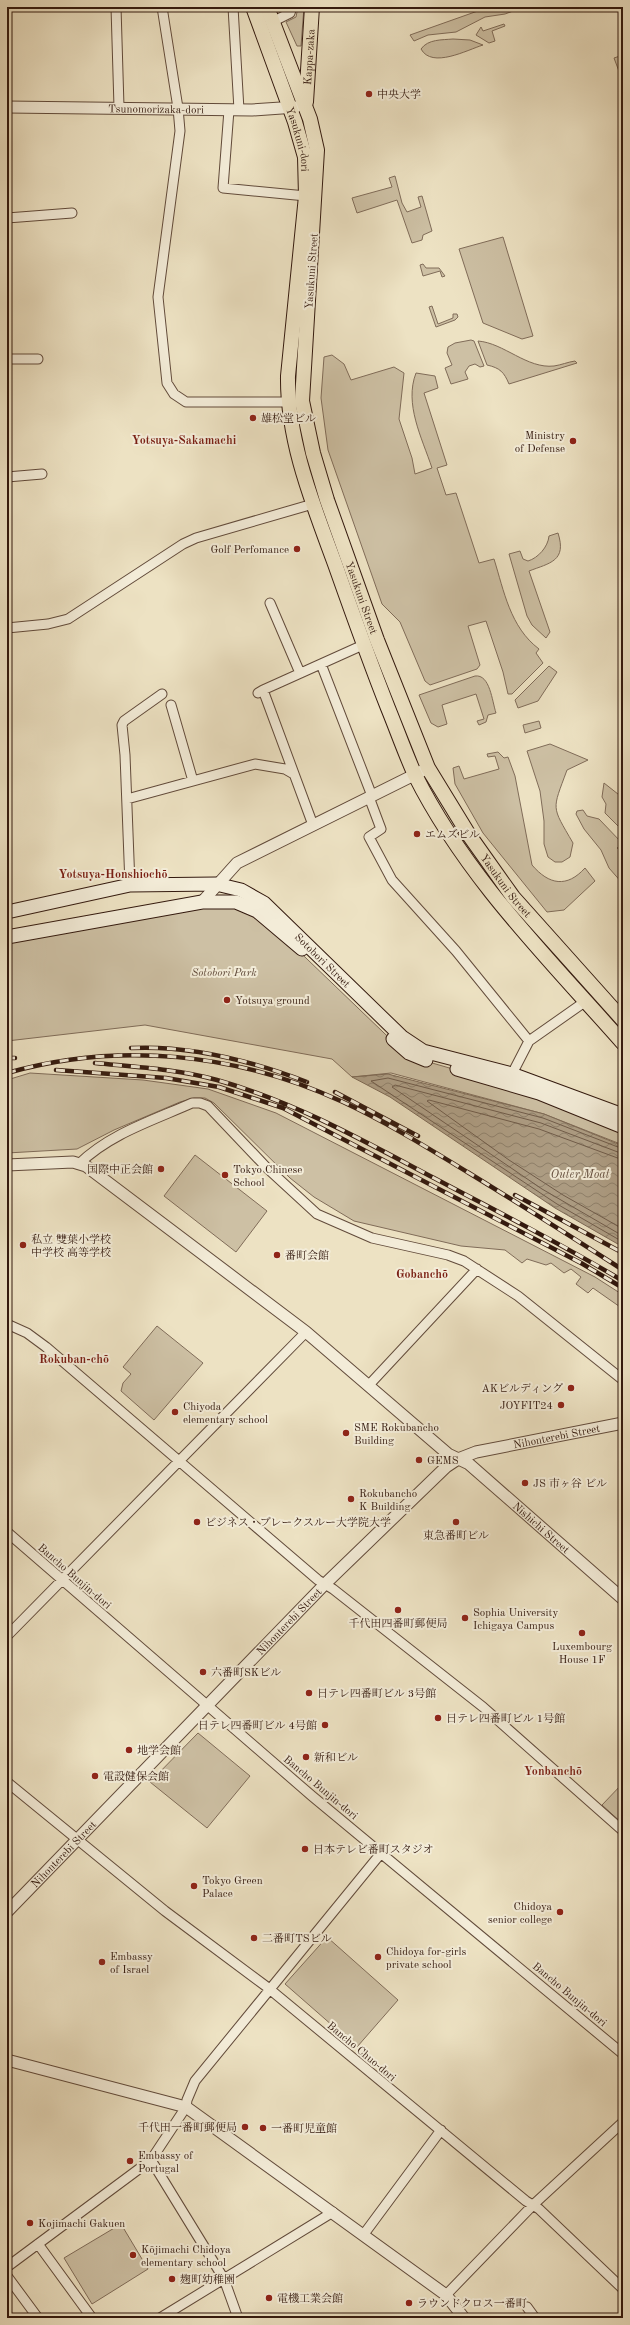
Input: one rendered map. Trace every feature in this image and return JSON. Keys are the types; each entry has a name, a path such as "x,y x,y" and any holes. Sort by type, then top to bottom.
{"main road":[{"name":"Yasukuni-dori","path":"253,7 290,108 305,157 306,196 288,402"},
{"name":"Yasukuni-dori","path":"267,7 283,51 306,106"},
{"name":"Kappa-zaka","path":"306,106 312,7"},
{"path":"283,51 295,72 300,74 304,72"},
{"path":"290,108 299,90 309,51"},
{"name":"Yasukuni Street","path":"306,106 313,131 318,160 302,401 307,428 332,515 377,640 428,768 469,835 513,897 623,1020"},
{"name":"Yasukuni Street","path":"288,402 297,452 313,504 363,645 415,774 455,843 495,898 623,1043"},
{"name":"Sotobori Street","path":"7,912 130,885 216,884 241,890 264,903 402,1037 423,1051 512,1074 623,1115"},
{"name":"Sotobori Street","path":"7,937 202,902 236,902 257,911 308,954 409,1053 539,1093 623,1127"}],"street":[{"path":"116,7 120,107"},
{"path":"162,7 178,108 180,131 158,297 166,383 178,398 186,402 288,402"},
{"path":"233,7 234,110 223,188 306,196"},
{"path":"272,22 290,13 292,7"},
{"name":"Tsunomorizaka-dori","path":"7,107 120,107 234,110 306,106"},
{"path":"7,218 72,213"},
{"path":"7,359 38,359"},
{"path":"7,477 42,474"},
{"path":"7,628 48,624 68,619 183,544 196,538 313,504"},
{"path":"270,603 300,673"},
{"path":"313,825 261,691 363,645"},
{"path":"321,664 381,829 368,837 392,880 456,951 529,1041"},
{"path":"130,885 127,798 122,725 124,721 162,694"},
{"path":"171,704 193,781"},
{"path":"127,798 255,764 285,769 292,773"},
{"path":"202,902 216,884 237,862 428,768"},
{"path":"512,1074 529,1041 586,1001"},
{"path":"7,1165 79,1164 90,1153 114,1138 192,1103 200,1103 208,1106 267,1168 317,1214 372,1238 448,1255 477,1269 518,1296 623,1380"},
{"name":"Nishichi Street","path":"79,1164 86,1166 104,1179 306,1332 448,1454 469,1464 623,1599"},
{"path":"368,1386 477,1269"},
{"path":"7,1324 27,1333 46,1348 325,1584 483,1707 623,1831"},
{"path":"7,1636 63,1581 306,1332"},
{"name":"Nihonterebi Street","path":"7,1912 325,1584 446,1467 458,1459 476,1452 623,1423"},
{"name":"Bancho Bunjin-dori","path":"7,1532 207,1707 623,2054"},
{"name":"Bancho Chuo-dori","path":"7,1782 165,1911 271,1990 533,2205 623,2289"},
{"path":"7,2266 151,2160 186,2107 187,2100 195,2081 271,1990 308,1941 382,1852"},
{"path":"7,2060 186,2107 364,2234 446,2295 464,2318"},
{"path":"446,2295 533,2205 623,2122"},
{"path":"364,2234 441,2130"},
{"path":"151,2160 224,2279 238,2318"},
{"path":"160,2318 333,2212"},
{"path":"38,2244 92,2318"},
{"path":"7,2276 38,2318"},
{"path":"527,2307 535,2318"}],"green space":[{"path":"298,7 304,7 301,46 297,46 286,22 296,17"},
{"path":"489,7 524,7 505,14 485,17 456,32 428,35 414,41 410,35"},
{"path":"504,24 505,26 492,31 495,41 489,43 476,35 481,27 483,31"},
{"path":"453,39 470,40 483,45 459,54 441,58 433,58 426,55 421,49 427,43"},
{"path":"623,55 623,73 620,74 614,58"},
{"path":"395,176 402,203 407,212 421,207 418,197 422,196 432,231 423,235 422,240 412,243 397,200 357,213 352,198 392,187 389,178"},
{"path":"503,237 533,336 522,339 483,323 459,249"},
{"path":"423,264 426,268 439,268 445,276 442,277 440,271 423,276 420,265"},
{"path":"432,306 438,324 453,318 453,314 457,314 458,317 455,320 436,327 429,307"},
{"path":"471,340 474,341 484,366 480,367 475,364 469,366 465,372 468,379 451,384 445,368 452,365 447,353 448,347 455,343"},
{"path":"478,341 497,346 534,364 554,366 575,361 577,363 509,384 501,371 487,365"},
{"path":"332,355 344,364 351,380 394,367 404,373 399,419 412,458 415,474 432,468 419,433 413,409 413,385 416,373 435,376 438,388 424,393 447,465 437,468 446,495 456,493 479,563 494,559 509,608 521,630 539,649 536,653 543,663 512,694 508,694 503,672 486,621 468,626 480,665 477,669 430,685 425,681 400,622 382,604 328,450 321,398 324,357"},
{"path":"558,533 560,550 555,560 544,566 529,571 550,632 546,638 532,625 527,616 509,554 520,551 523,559 528,561 532,560 545,548 549,536"},
{"path":"549,666 557,672 538,701 518,708 515,700"},
{"path":"475,676 484,679 490,689 496,713 488,715 486,722 479,725 477,721 484,719 476,694 442,705 447,724 438,727 431,723 419,695"},
{"path":"539,721 541,728 525,733 523,725"},
{"path":"550,744 588,760 567,770 559,793 556,808 557,814 573,843 570,857 562,862 555,862 548,857 544,844 544,821 540,791 527,751"},
{"path":"498,752 504,758 508,757 515,776 532,865 545,877 558,882 572,879 585,868 595,881 564,910 547,912 483,833 455,784 453,768 459,766 464,779 499,769 495,756 488,757 487,754"},
{"path":"604,783 623,798 623,831 605,813 606,804 602,797"},
{"path":"583,810 587,816 599,819 622,843 617,848 620,851 623,848 623,884 609,868 601,850 584,829 576,814 577,811"},
{"name":"Sotobori Park","path":"226,904 257,911 408,1056 515,1087 623,1133 623,1145 544,1114 391,1073 352,1077 332,1059 145,1025 7,1041 7,938"},
{"path":"30,1073 143,1080 208,1089 276,1113 595,1277 623,1295 623,1309 593,1288 588,1293 576,1284 581,1277 571,1269 564,1273 551,1263 546,1265 527,1259 522,1263 505,1250 461,1246 354,1221 314,1197 290,1178 214,1103 205,1098 194,1098 180,1102 114,1130 77,1149 7,1153 7,1080"},
{"path":"195,1155 267,1211 236,1252 164,1196"},
{"path":"157,1326 203,1363 154,1420 121,1391 123,1383 131,1374 123,1367"},
{"path":"198,1733 250,1776 207,1828 150,1782"},
{"path":"623,1783 623,1824 602,1805"},
{"path":"327,1937 398,2000 357,2047 285,1984"},
{"path":"121,2224 148,2269 92,2304 64,2258"}],"water":[{"name":"Outer Moat","path":"388,1074 544,1114 623,1146 623,1247 555,1208 390,1097 352,1077"}],"railway":[{"path":"131,1048 176,1049 220,1056 265,1067 307,1082"},
{"path":"7,1073 49,1063 92,1057 135,1055 177,1057 220,1063 262,1072 303,1085 343,1102 407,1136 508,1197 623,1270"},
{"path":"7,1058 15,1058"},
{"path":"95,1063 156,1069 202,1076 274,1099 328,1123 382,1150 553,1241 623,1281"},
{"path":"56,1070 166,1078 219,1087 283,1108 581,1263 623,1288"},
{"path":"335,1092 418,1136"},
{"path":"515,1195 623,1253"}],"place":[{"name":"中央大学","path":"369,94"},
{"name":"雄松堂ビル","path":"253,418"},
{"name":"Ministry of Defense","path":"573,441"},
{"name":"Golf Perfomance","path":"297,549"},
{"name":"エムズビル","path":"417,834"},
{"name":"Yotsuya ground","path":"227,1000"},
{"name":"国際中正会館","path":"161,1169"},
{"name":"Tokyo Chinese School","path":"225,1175"},
{"name":"私立 雙葉小学校 中学校 高等学校","path":"23,1245"},
{"name":"番町会館","path":"277,1255"},
{"name":"AKビルディング","path":"571,1388"},
{"name":"JOYFIT24","path":"561,1405"},
{"name":"Chiyoda elementary school","path":"175,1412"},
{"name":"SME Rokubancho Building","path":"346,1433"},
{"name":"GEMS","path":"419,1460"},
{"name":"JS 市ヶ谷 ビル","path":"525,1483"},
{"name":"Rokubancho K Building","path":"351,1499"},
{"name":"ビジネス・ブレークスルー大学院大学","path":"197,1522"},
{"name":"東急番町ビル","path":"456,1522"},
{"name":"千代田四番町郵便局","path":"398,1610"},
{"name":"Sophia University Ichigaya Campus","path":"465,1618"},
{"name":"Luxembourg House 1F","path":"582,1633"},
{"name":"六番町SKビル","path":"203,1672"},
{"name":"日テレ四番町ビル 3号館","path":"309,1693"},
{"name":"日テレ四番町ビル 1号館","path":"438,1718"},
{"name":"日テレ四番町ビル 4号館","path":"325,1725"},
{"name":"地学会館","path":"129,1750"},
{"name":"新和ビル","path":"306,1757"},
{"name":"電設健保会館","path":"95,1776"},
{"name":"日本テレビ番町スタジオ","path":"305,1849"},
{"name":"Tokyo Green Palace","path":"194,1886"},
{"name":"Chidoya senior college","path":"560,1912"},
{"name":"二番町TSビル","path":"254,1938"},
{"name":"Chidoya for-girls private school","path":"378,1957"},
{"name":"Embassy of Israel","path":"102,1962"},
{"name":"千代田一番町郵便局","path":"245,2127"},
{"name":"一番町児童館","path":"263,2128"},
{"name":"Embassy of Portugal","path":"130,2161"},
{"name":"Kojimachi Gakuen","path":"30,2223"},
{"name":"Kōjimachi Chidoya elementary school","path":"133,2255"},
{"name":"麹町幼稚園","path":"172,2279"},
{"name":"電機工業会館","path":"269,2298"},
{"name":"ラウンドクロス一番町","path":"409,2303"}],"district":[{"name":"Yotsuya-Sakamachi","path":"184,440"},
{"name":"Yotsuya-Honshiochō","path":"113,874"},
{"name":"Gobanchō","path":"422,1274"},
{"name":"Rokuban-chō","path":"74,1359"},
{"name":"Yonbanchō","path":"553,1771"}]}
